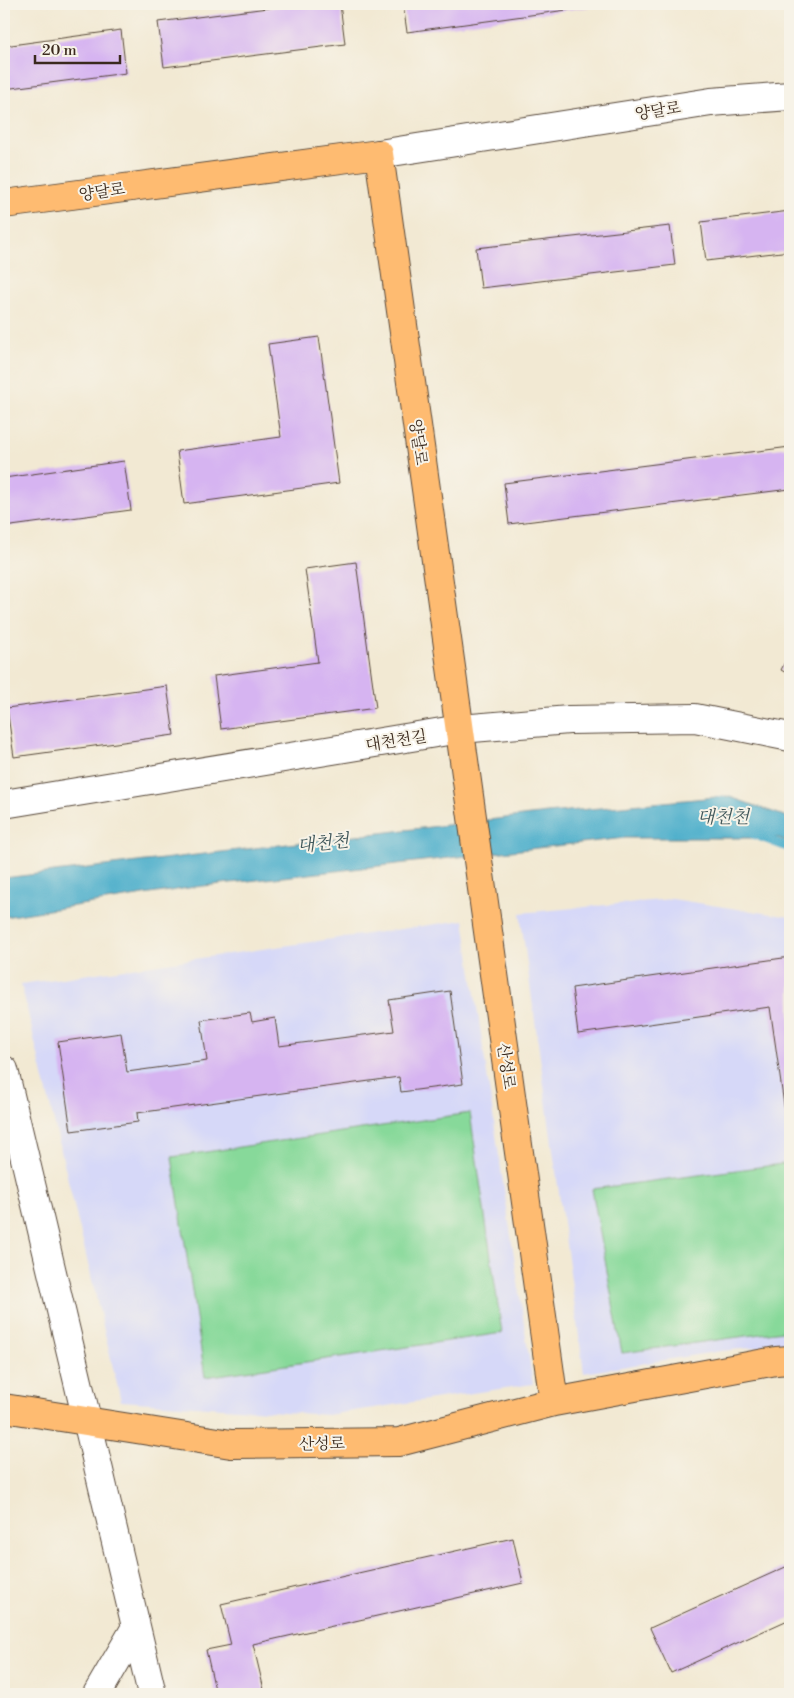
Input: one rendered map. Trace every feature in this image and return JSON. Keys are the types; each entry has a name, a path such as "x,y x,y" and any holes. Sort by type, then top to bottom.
{"main road":[{"name":"양달로","path":"4,204 379,154 460,729"},
{"name":"산성로","path":"460,729 554,1402"},
{"name":"산성로","path":"4,1408 231,1444 399,1442 554,1402 790,1360"}],"street":[{"name":"양달로","path":"379,154 711,102 790,96"},
{"name":"대천천길","path":"4,804 460,729 569,720 695,718 790,737"},
{"path":"4,1070 13,1150 87,1422 152,1694"},
{"path":"97,1694 136,1627"}],"shaded area":[{"path":"672,899 790,917 790,1344 721,1351 584,1373 520,913"},
{"path":"464,920 533,1384 327,1415 121,1401 21,984"}],"green space":[{"path":"470,1113 502,1333 205,1377 172,1157"},
{"path":"790,1163 790,1330 622,1353 592,1189"}],"water":[{"name":"대천천","path":"727,796 790,818 790,843 779,838 625,838 195,887 4,917 4,878 547,813"}],"building":[{"path":"299,4 340,4 345,44 164,67 158,22"},
{"path":"403,4 603,4 603,5 407,32"},
{"path":"121,30 126,73 4,89 4,46"},
{"path":"790,211 790,251 706,261 701,222"},
{"path":"670,226 675,265 481,288 476,248"},
{"path":"319,337 339,483 184,504 177,451 281,437 268,344"},
{"path":"790,447 790,489 509,524 504,483"},
{"path":"124,461 131,510 4,527 4,478"},
{"path":"356,562 376,708 221,729 214,676 318,662 305,569"},
{"path":"790,652 790,675 781,670"},
{"path":"167,686 174,735 14,757 7,708"},
{"path":"790,957 790,1133 788,1133 770,1007 578,1034 572,988"},
{"path":"450,991 463,1084 401,1092 399,1077 137,1113 138,1122 71,1131 58,1042 121,1033 127,1072 207,1061 201,1020 250,1013 252,1022 275,1018 279,1046 394,1031 389,1000"},
{"path":"513,1538 523,1583 253,1644 265,1694 216,1694 206,1650 231,1645 221,1604"},
{"path":"790,1565 790,1619 671,1673 650,1628"}],"waterway":[{"name":"대천천","path":"753,834 790,848"}]}
